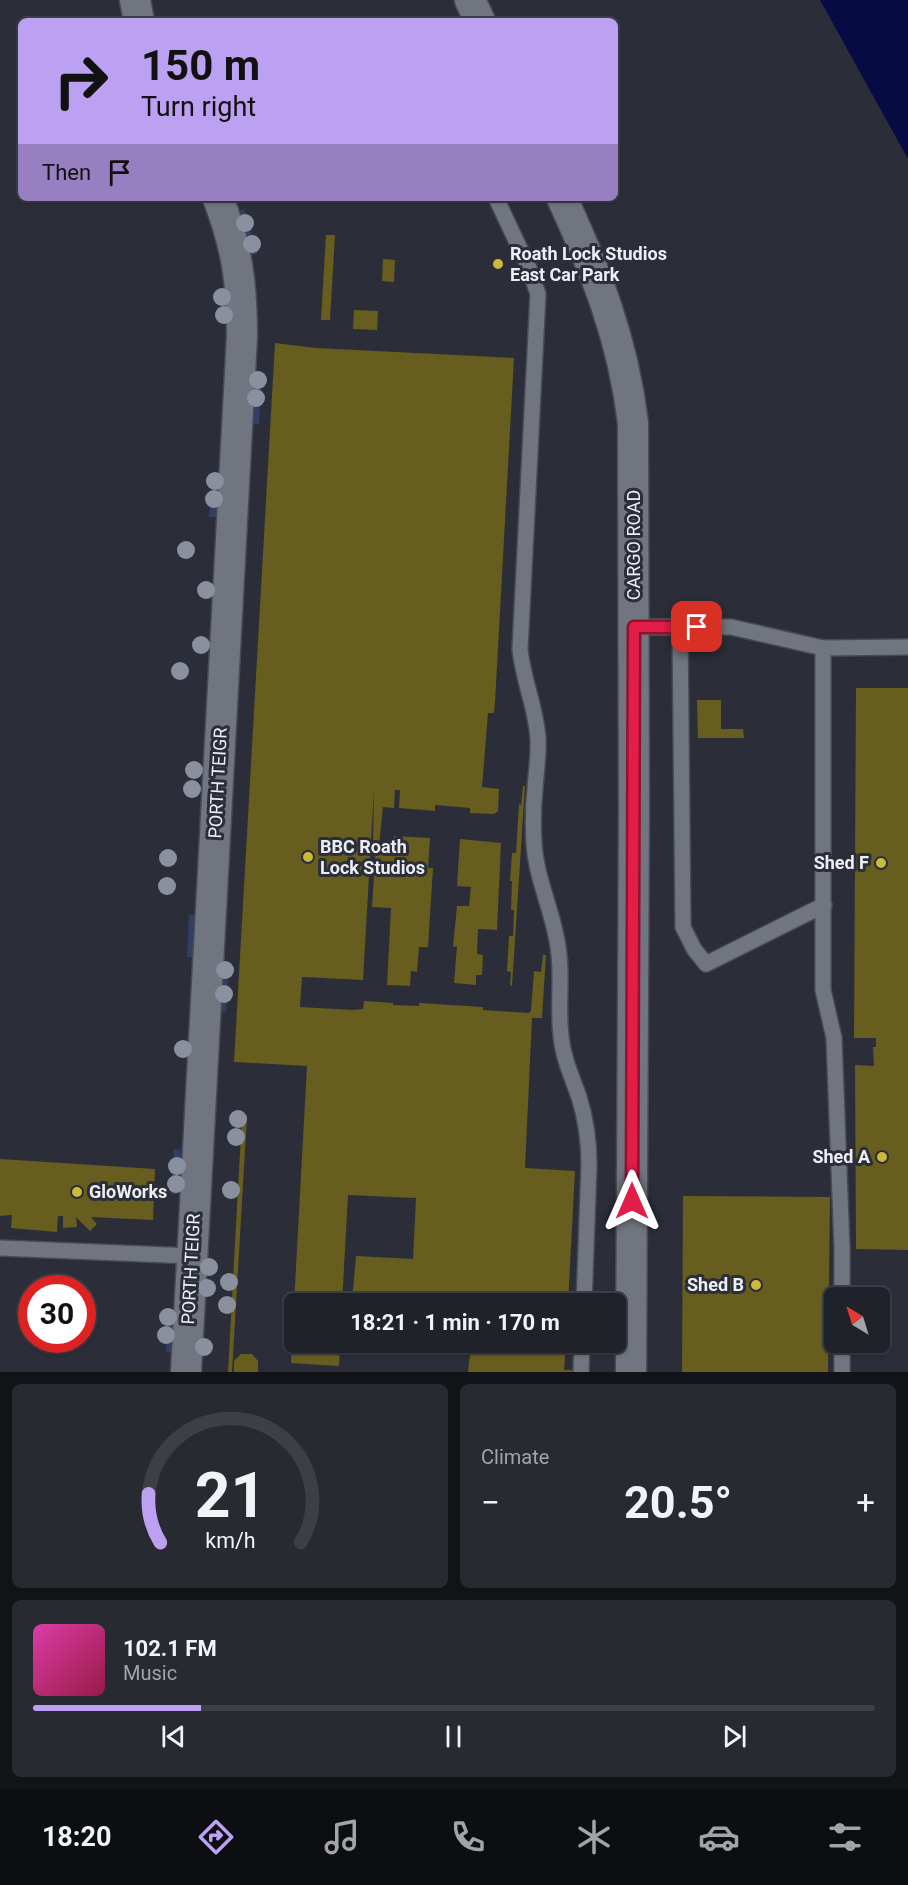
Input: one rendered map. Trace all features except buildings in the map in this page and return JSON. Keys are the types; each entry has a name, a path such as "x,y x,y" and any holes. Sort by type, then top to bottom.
{"street":[{"path":"135,0 138,18"},
{"path":"470,0 479,18"},
{"name":"PORTH TEIGR","path":"186,1372 242,336 242,297 237,258 219,201"},
{"name":"CARGO ROAD","path":"563,201 601,288 616,335 626,372 633,423 631,1372"}],"lane":[{"path":"497,201 532,275 538,294 520,649 522,666 534,709 538,738 533,820 536,864 561,968 560,1024 563,1051 579,1098 589,1145 584,1293"},
{"path":"680,626 683,927 694,949 706,964 824,905"},
{"path":"634,627 731,627 823,648 908,646"},
{"path":"823,648 823,990 834,1038 842,1287"},
{"path":"0,1248 192,1256"},
{"path":"581,1372 582,1353"},
{"path":"842,1353 842,1372"}],"shaded area":[{"path":"820,0 908,0 908,159"},
{"path":"244,209 258,253 250,256 237,212"},
{"path":"254,372 262,373 259,424 252,424"},
{"path":"213,474 219,475 216,517 209,517"},
{"path":"189,915 197,915 195,957 187,957"},
{"path":"220,965 229,965 226,1012 218,1011"},
{"path":"174,1149 181,1150 178,1194 171,1194"},
{"path":"168,1309 176,1309 174,1353 166,1352"}],"place":[{"name":"Roath Lock Studios East Car Park","path":"498,264"},
{"name":"BBC Roath Lock Studios","path":"308,857"},
{"name":"Shed F","path":"881,863"},
{"name":"Shed A","path":"882,1157"},
{"name":"GloWorks","path":"77,1192"},
{"name":"Shed B","path":"756,1285"}],"route":[{"path":"632,1201 634,627 697,627"}]}
